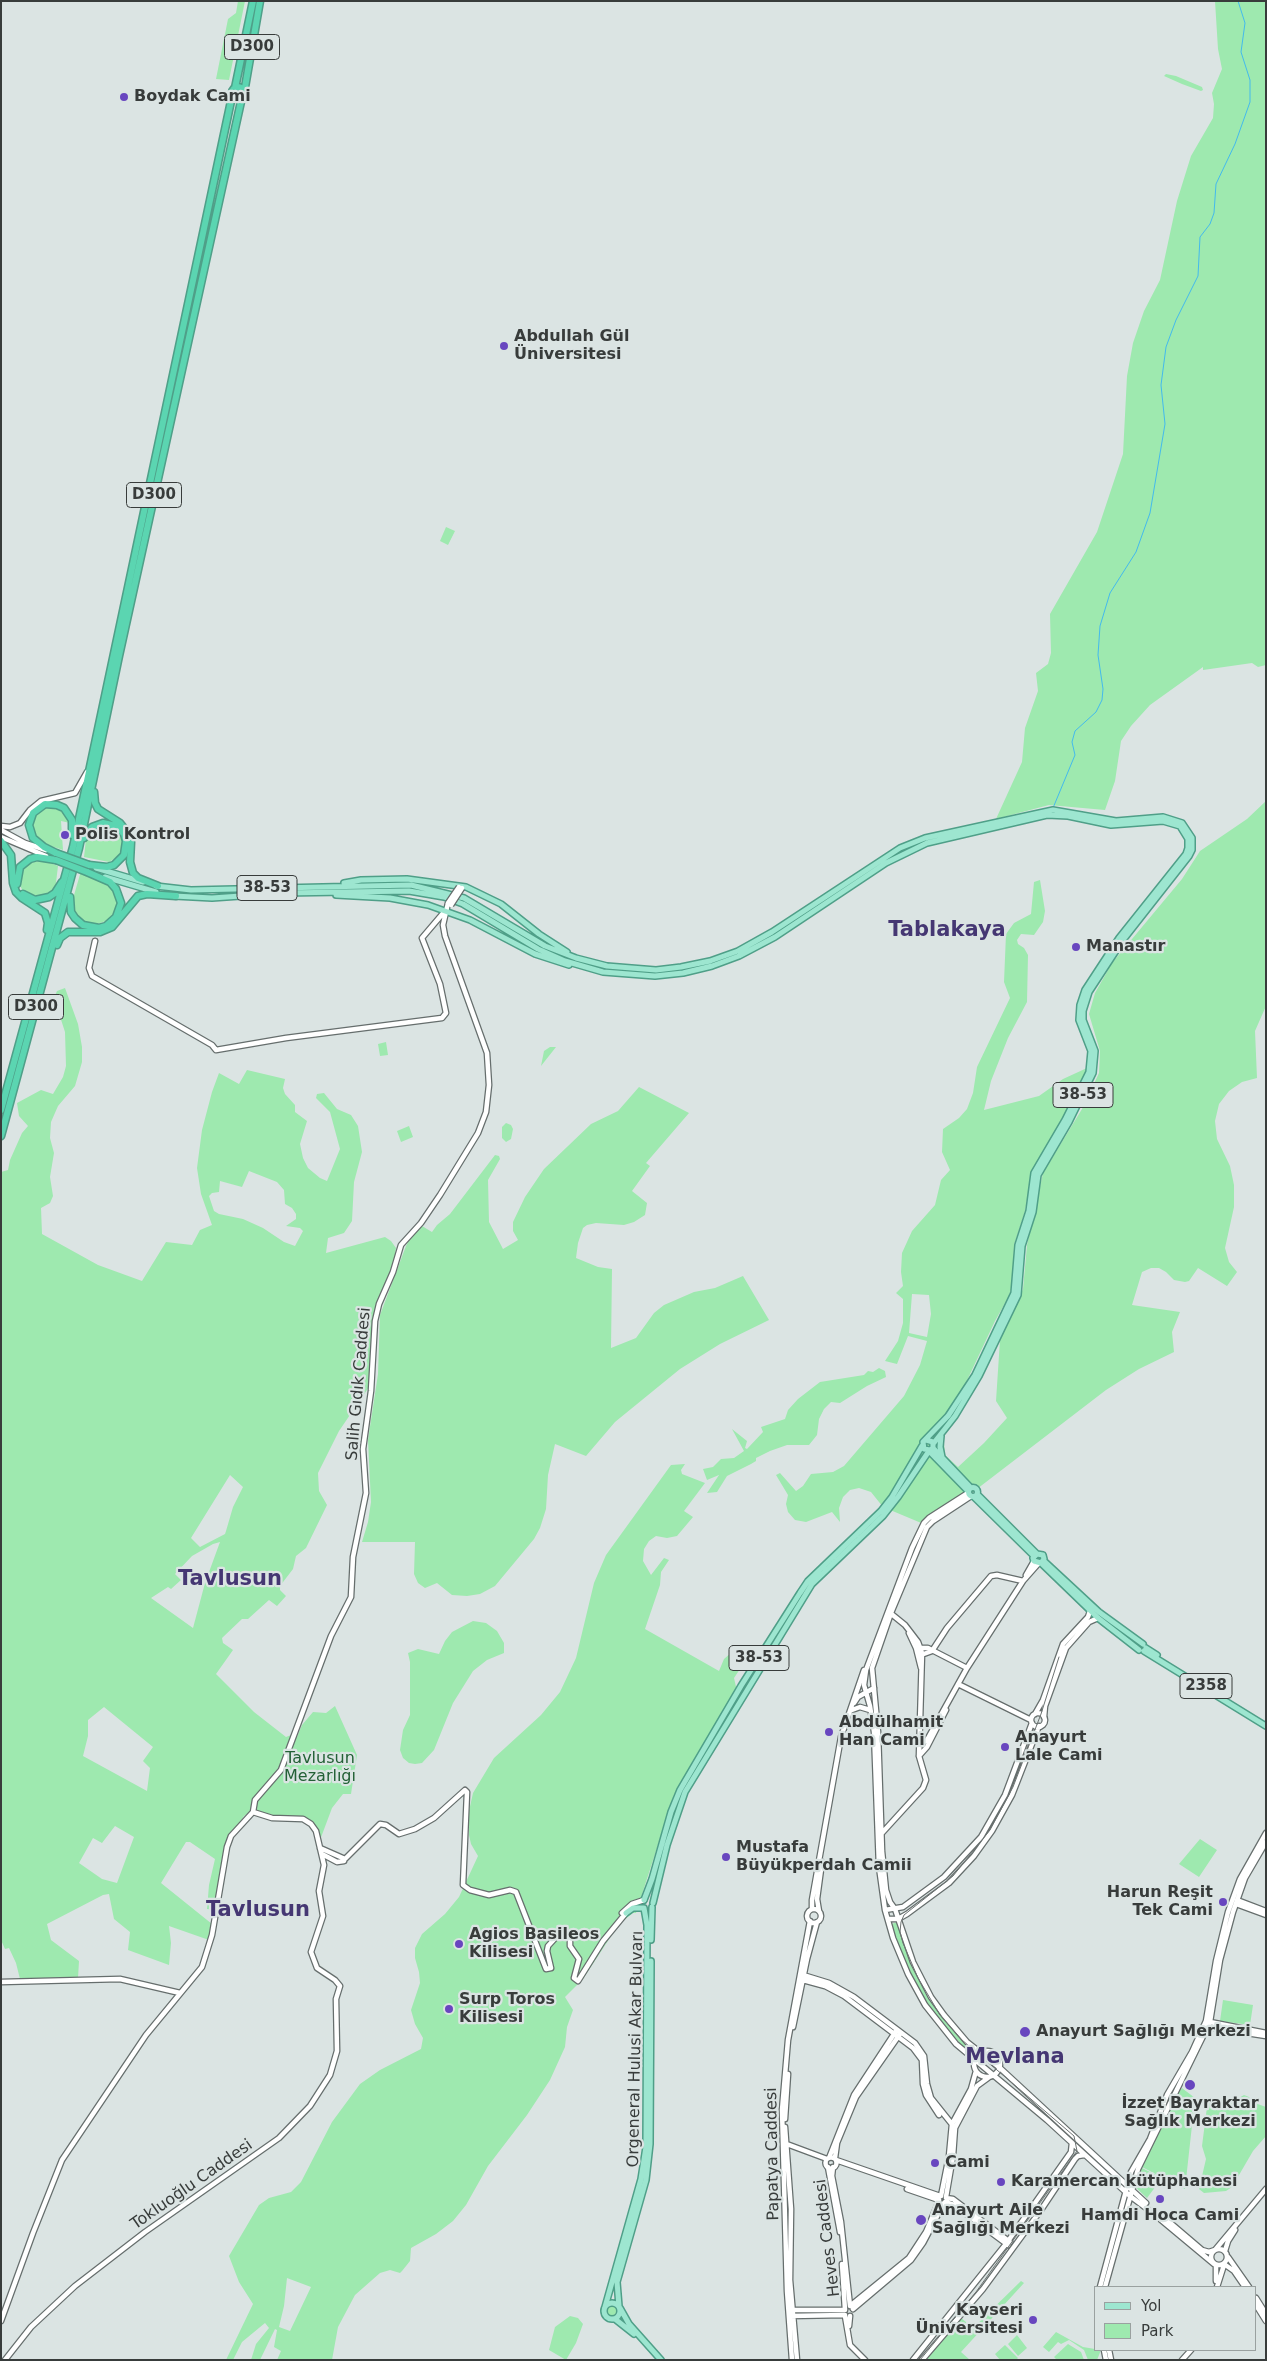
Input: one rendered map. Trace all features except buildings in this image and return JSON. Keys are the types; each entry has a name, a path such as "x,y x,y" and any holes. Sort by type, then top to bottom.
{"highway":[{"name":"D300","path":"235,88 253,1"},
{"name":"D300","path":"92,768 243,95 260,1"},
{"path":"235,88 241,88 243,95 237,100 233,98 232,92 235,88"},
{"name":"D300","path":"1,1136 44,981 76,847 233,98"},
{"path":"92,768 95,804 98,809 120,823 128,832 131,842 130,862 133,873 138,878 158,886"},
{"path":"69,878 69,904 75,918 83,925 91,928 106,926 116,917 121,903 120,896 110,882 88,868 56,857 37,843 30,832 30,819 41,806 57,804 67,811 72,820 76,847"},
{"path":"76,847 88,830 97,824 110,823 124,834 127,846 120,861 107,867 88,868"},
{"path":"1,839 11,855 13,883 16,892 22,898 42,909 48,917 44,953"},
{"path":"56,857 37,857 24,863 20,868 17,879 20,890 29,898 42,900 55,893 69,878"},
{"name":"D300","path":"1,1110 44,953 69,878"},
{"path":"44,981 57,943 64,934 106,930 116,923 134,898 142,894 176,896"}],"main road":[{"name":"38-53","path":"88,868 145,890 176,896 212,898 370,890 409,891 444,897 470,908 538,949 565,961 603,972 655,976 683,973 712,966 739,956 775,937 905,852 927,843 1053,810 1111,822 1173,823 1185,832 1188,848 1179,864 1119,938 1086,990 1079,1010 1079,1020 1091,1051 1089,1072 1065,1120 1034,1174 1029,1211 1018,1245 1014,1294 975,1375 948,1416 926,1440"},
{"name":"Orgeneral Hulusi Akar Bulvarı","path":"619,2307 617,2282 646,2180 650,2144 650,1918 667,1844 685,1792 804,1594 883,1516 898,1497 978,1376 1018,1295 1022,1246 1033,1212 1038,1175 1069,1122 1091,1078 1095,1051 1083,1020 1083,1011 1089,992 1122,940 1182,866 1192,850 1193,843 1188,830 1178,820 1163,817 1111,822"},
{"name":"38-53","path":"88,868 158,886 191,890 411,885 464,898 496,915 545,946 576,958 607,966 648,970 682,968 738,951 772,932 900,848 925,838 986,827"},
{"path":"325,886 362,880 398,879 461,887 480,892 501,904 539,934 576,958"},
{"path":"326,893 399,899 422,904 477,923 520,947 550,960 587,967"},
{"path":"942,1433 940,1447 942,1458"},
{"path":"932,1448 924,1449 922,1446 926,1440 930,1440 932,1448 972,1493 1098,1618 1266,1725"},
{"name":"38-53","path":"644,1900 652,1880 678,1794 741,1686 808,1581 881,1511 892,1497 922,1446"},
{"path":"932,1448 972,1493"},
{"path":"1038,1560 1143,1648"},
{"name":"Orgeneral Hulusi Akar Bulvarı","path":"604,2307 641,2179 646,2147 648,1961 644,1900"},
{"path":"626,1913 630,1909 647,1909 652,1905 650,1900 644,1900"},
{"path":"626,1913 631,1910 637,1912 646,1920"},
{"path":"619,2307 620,2315 615,2319 609,2320 605,2316 604,2307 612,2303 619,2307 629,2324 661,2360"},
{"path":"615,2319 632,2332 656,2360"}],"street":[{"path":"1,826 10,827 20,823 30,810 41,801 75,793 92,768"},
{"path":"1,830 56,857"},
{"path":"1,839 56,857"},
{"path":"95,941 89,968 92,976 212,1045 216,1050 286,1038 442,1018 446,1013 440,984 422,938 445,912 461,887"},
{"name":"Salih Gıdık Caddesi","path":"1,2321 62,2160 138,2047 202,1967 211,1939 228,1843 231,1836 253,1812 254,1800 281,1770 331,1636 351,1597 354,1550 366,1493 363,1449 371,1391 375,1322 379,1304 401,1245 421,1223 440,1196 478,1133 486,1112 489,1086 487,1053 446,940 443,925 445,912"},
{"path":"830,1798 818,1894 821,1917 817,1922 810,1921 808,1914 812,1909 812,1900 830,1798 836,1769 841,1737 855,1695 889,1612 912,1548 926,1522 972,1493"},
{"path":"919,1745 927,1740 967,1668 1038,1560"},
{"path":"920,1654 932,1651 943,1633 990,1577 997,1575 1023,1581"},
{"path":"885,1910 895,1909 914,1900 944,1877 980,1837 1005,1795 1034,1714 1043,1700 1063,1644 1088,1617 1090,1611"},
{"path":"880,1833 925,1785 926,1779 921,1769 919,1756 922,1668 920,1654 905,1625 889,1612"},
{"path":"889,1612 873,1666 878,1732 879,1867 888,1919 902,1959 928,2010 954,2042 1130,2194 1215,2264 1224,2264 1234,2271 1243,2286"},
{"path":"888,1919 898,1919 908,1914 949,1883 986,1840 1012,1795 1039,1726 1044,1723 1045,1706 1066,1648 1090,1621 1098,1618"},
{"path":"918,1648 932,1651 967,1668"},
{"path":"868,1662 865,1682 874,1736 880,1833 886,1890 890,1902 895,1909 908,1950 931,1997 965,2039 1000,2068 1119,2179 1126,2190"},
{"path":"855,1695 865,1682 873,1681"},
{"path":"958,1684 1039,1726"},
{"path":"919,1756 927,1747 958,1684"},
{"path":"836,1769 852,1710 858,1697 874,1688"},
{"path":"852,1710 863,1707 870,1710"},
{"path":"1017,1714 1040,1713 1044,1717"},
{"path":"253,1812 272,1818 305,1819 315,1829 322,1854 339,1862 346,1858 379,1826 384,1824 397,1834 415,1829 429,1822 463,1790 466,1790 463,1885 470,1890 489,1895 508,1891 516,1892 539,1955 547,1970 551,1968 547,1952 548,1946 559,1934 567,1932 570,1936 570,1946 579,1959 574,1978 578,1980 626,1908 638,1901 644,1900"},
{"path":"1100,2286 1131,2172 1150,2139 1167,2095 1192,2052 1206,2021 1214,1970 1228,1912 1240,1879 1266,1833"},
{"path":"1105,2286 1138,2169 1209,2025 1220,1960 1236,1902 1245,1878 1266,1842"},
{"path":"320,1848 341,1859 346,1858"},
{"name":"Tokluoğlu Caddesi","path":"6,2359 26,2332 75,2286 150,2228 259,2154 297,2121 320,2094 334,2066 338,2045 336,2003 340,1985 317,1968 311,1952 322,1919 319,1891 324,1873 322,1854"},
{"path":"1236,1902 1266,1911"},
{"path":"1236,1902 1266,1915"},
{"path":"812,1909 819,1910"},
{"path":"617,1923 626,1913"},
{"name":"Papatya Caddesi","path":"792,2360 790,2202 784,2145 791,2030 810,1921"},
{"name":"Papatya Caddesi","path":"793,2019 817,1922"},
{"path":"803,1977 844,1996 898,2033 920,2057 926,2095 935,2110 952,2126"},
{"path":"1,1982 120,1980 180,1993"},
{"path":"1209,2025 1266,2034"},
{"name":"Heves Caddesi","path":"851,2308 841,2222 832,2174 836,2166 837,2143 856,2097 898,2033"},
{"name":"Heves Caddesi","path":"867,2360 855,2352 849,2342 840,2234 827,2159 854,2095 898,2033"},
{"path":"846,2314 911,2260 924,2242 942,2199 952,2126 971,2089 976,2071 975,2060 981,2052 994,2053 1000,2059 1000,2068 994,2076 980,2082 952,2126"},
{"path":"976,2071 980,2076 988,2078"},
{"path":"913,2360 1007,2242 1071,2152 1072,2143"},
{"path":"784,2145 827,2159 835,2159 942,2199"},
{"path":"922,2360 977,2297 1075,2159 1085,2154"},
{"path":"828,2166 836,2166 942,2199 953,2199 1014,2247"},
{"path":"1119,2179 1125,2178 1131,2172"},
{"path":"1216,2286 1217,2274 1211,2256 1266,2189"},
{"path":"1248,2286 1225,2251 1232,2234 1266,2193"},
{"path":"1130,2194 1200,2249 1209,2252 1215,2250 1225,2251"},
{"path":"1126,2209 1133,2202 1140,2202"},
{"path":"1216,2286 1228,2257"},
{"path":"1257,2300 1266,2314"},
{"path":"1257,2307 1266,2321"},
{"path":"846,2314 851,2308"},
{"path":"790,2313 846,2314"},
{"name":"Papatya Caddesi","path":"790,2313 797,2360"}],"green space":[{"path":"238,1 245,1 229,80 216,79 228,19 236,13"},
{"path":"1215,1 1266,1 1266,665 1258,667 1252,663 1203,670 1203,667 1150,705 1131,726 1121,741 1115,781 1105,810 1049,805 996,819 1022,762 1025,728 1038,691 1036,673 1048,664 1051,653 1050,614 1097,532 1123,454 1127,376 1133,343 1144,311 1160,280 1177,201 1191,156 1213,118 1214,104 1212,93 1222,69 1218,49"},
{"path":"1166,74 1176,76 1202,87 1203,90 1201,91 1164,76"},
{"path":"446,527 455,531 448,545 440,541"},
{"path":"1266,801 1266,1006 1255,1031 1257,1078 1242,1082 1229,1091 1219,1104 1215,1121 1217,1139 1230,1166 1234,1185 1234,1207 1225,1248 1229,1262 1237,1272 1227,1286 1198,1268 1189,1281 1185,1282 1174,1280 1159,1268 1151,1268 1142,1272 1132,1305 1180,1312 1172,1332 1174,1352 1139,1369 1106,1390 973,1492 931,1519 926,1525 883,1507 871,1492 859,1488 850,1490 843,1497 839,1508 840,1522 832,1512 806,1522 795,1520 788,1512 786,1504 788,1495 776,1475 780,1473 796,1491 803,1486 811,1474 833,1472 844,1466 904,1396 920,1365 927,1341 908,1336 897,1364 885,1361 898,1341 903,1323 903,1299 896,1293 903,1286 901,1272 902,1253 912,1231 935,1205 941,1180 950,1170 942,1152 943,1129 959,1118 967,1109 973,1093 977,1067 1010,998 1004,982 1006,934 1014,923 1031,914 1034,882 1040,880 1045,911 1043,922 1034,935 1021,934 1017,940 1018,944 1024,948 1028,955 1027,1002 1008,1038 991,1081 984,1110 1039,1096 1063,1079 1087,1068 1076,1094 1032,1171 1025,1211 1014,1245 1013,1283 1009,1296 963,1389 934,1438 944,1443 945,1455 958,1467 1007,1418 996,1401 1000,1340 1023,1289 1027,1245 1043,1173 1082,1109 1099,1073 1100,1051 1089,1014 1095,993 1112,963 1182,879 1200,851 1247,819","holes":["912,1294 929,1295 931,1314 927,1337 909,1333"]},
{"path":"48,807 63,811 70,823 61,821 63,850 45,844 36,837 31,826 35,815"},
{"path":"103,825 116,829 123,842 120,855 109,862 84,857 86,839 93,830"},
{"path":"43,860 58,866 55,891 40,899 24,893 19,884 22,869 30,863"},
{"path":"81,871 107,882 113,888 117,898 117,907 113,915 106,921 97,924 85,922 77,917 73,910 72,902"},
{"name":"Tavlusun Mezarlığı","path":"65,988 78,1024 82,1047 82,1062 75,1086 58,1106 51,1122 50,1138 54,1153 50,1177 53,1196 50,1203 41,1208 42,1234 98,1265 142,1281 166,1242 192,1245 200,1230 212,1225 201,1194 197,1168 202,1130 212,1092 219,1073 239,1084 247,1070 285,1079 283,1088 285,1094 295,1105 295,1112 307,1121 300,1144 303,1158 308,1168 320,1178 327,1181 340,1149 330,1112 316,1098 317,1094 324,1093 337,1109 351,1115 358,1126 362,1152 354,1182 352,1221 344,1233 328,1238 326,1253 385,1237 396,1248 394,1262 374,1313 369,1387 339,1431 318,1473 319,1491 327,1505 306,1548 296,1556 293,1569 280,1586 280,1590 286,1596 277,1606 269,1600 248,1619 242,1619 222,1638 223,1643 233,1650 216,1674 254,1712 286,1737 291,1735 297,1737 302,1725 313,1712 326,1713 335,1706 357,1755 351,1794 343,1794 332,1808 320,1840 316,1827 304,1817 272,1816 253,1810 244,1816 225,1846 215,1910 207,1909 209,1885 215,1859 190,1842 186,1842 161,1883 212,1924 209,1940 169,1926 171,1943 169,1965 128,1950 130,1932 114,1919 109,1894 103,1895 47,1924 51,1940 79,1961 78,1978 20,1979 16,1963 9,1948 5,1949 1,1940 1,1172 8,1170 10,1160 22,1133 28,1126 19,1116 17,1103 41,1090 53,1094 63,1077 66,1066 65,1032 54,998 57,991","holes":["249,1171 277,1182 284,1190 285,1204 292,1208 296,1214 296,1219 286,1226 300,1228 303,1231 295,1246 284,1242 263,1228 243,1219 219,1214 214,1211 209,1196 212,1193 219,1192 220,1181 242,1187","230,1475 243,1487 233,1507 225,1534 200,1547 191,1538","220,1542 205,1583 193,1628 151,1598 168,1587 171,1589 181,1580 175,1574 192,1556","104,1707 153,1747 143,1761 150,1768 147,1791 83,1756 88,1736 88,1720","115,1826 134,1837 117,1883 102,1879 79,1863 93,1838 102,1843"]},
{"path":"386,1042 388,1055 380,1056 378,1044"},
{"path":"550,1047 556,1047 541,1066 544,1051"},
{"path":"639,1087 689,1113 646,1163 650,1166 632,1191 647,1203 645,1215 634,1222 624,1225 596,1223 587,1225 583,1228 578,1243 576,1258 598,1267 612,1269 611,1348 636,1338 654,1313 664,1305 694,1292 715,1288 743,1276 769,1320 720,1344 680,1369 615,1422 586,1456 555,1444 548,1475 546,1509 540,1528 534,1539 495,1586 480,1594 467,1596 452,1595 437,1583 425,1588 418,1583 414,1574 415,1542 362,1542 371,1502 368,1440 378,1374 380,1315 406,1246 411,1236 422,1226 432,1232 450,1214 495,1155 499,1156 500,1159 488,1180 489,1222 503,1249 518,1240 513,1231 513,1222 525,1197 544,1169 591,1124 618,1111"},
{"path":"506,1123 511,1125 513,1129 511,1139 506,1142 502,1138 502,1127"},
{"path":"409,1126 413,1137 401,1142 397,1131"},
{"path":"879,1368 885,1371 886,1377 867,1386 840,1403 831,1402 824,1409 819,1419 817,1435 809,1445 787,1445 770,1451 756,1458 756,1461 751,1464 727,1476 717,1492 707,1493 719,1475 707,1480 703,1469 713,1467 721,1459 734,1458 744,1451 732,1429 747,1441 745,1448 747,1449 763,1432 761,1427 785,1419 788,1410 798,1399 820,1382 864,1375 868,1371 873,1372"},
{"path":"685,1464 681,1470 682,1474 705,1483 684,1511 693,1517 677,1536 667,1538 656,1536 649,1541 644,1549 643,1561 651,1575 664,1558 669,1560 661,1572 660,1585 645,1629 719,1671 724,1659 732,1652 740,1654 744,1663 734,1678 737,1691 674,1795 636,1913 633,1913 619,1924 583,1979 565,1997 573,2010 567,2027 565,2047 550,2080 527,2115 488,2166 466,2205 453,2221 436,2234 411,2248 410,2261 400,2273 390,2270 380,2273 355,2295 338,2327 332,2360 277,2360 281,2351 274,2347 277,2330 275,2329 260,2360 251,2360 256,2344 269,2328 265,2323 242,2342 233,2360 226,2360 253,2304 239,2282 229,2256 259,2205 269,2198 291,2192 301,2182 332,2122 360,2084 380,2070 421,2049 423,2038 415,2024 411,2010 420,1983 415,1948 422,1934 445,1914 459,1897 478,1856 471,1844 469,1835 469,1811 473,1793 494,1758 541,1715 560,1692 576,1658 594,1583 606,1555 671,1465","holes":["287,2278 311,2287 290,2331 279,2327 284,2306"]},
{"path":"473,1621 486,1623 497,1631 504,1643 504,1653 487,1660 473,1671 453,1703 434,1750 422,1763 409,1763 403,1758 400,1750 403,1730 410,1715 410,1662 408,1653 418,1649 439,1654 452,1632"},
{"path":"1200,1839 1217,1850 1199,1877 1179,1864"},
{"path":"897,1922 909,1956 929,1997 977,2052 973,2057 931,2012 905,1964 889,1925"},
{"path":"1223,2000 1253,2005 1250,2025 1220,2021"},
{"path":"1182,2088 1195,2098 1185,2189 1142,2167 1170,2104"},
{"path":"1244,2095 1249,2097 1252,2102 1266,2107 1266,2136 1253,2151 1232,2187 1226,2191 1204,2193 1199,2189 1206,2159 1202,2146 1208,2099 1230,2103"},
{"path":"1140,2167 1162,2178 1147,2198 1134,2186"},
{"path":"1021,2281 1024,2283 961,2352 970,2360 924,2360 960,2317 973,2328"},
{"path":"609,2304 613,2304 617,2310 613,2316 609,2316 605,2312 605,2308"},
{"path":"570,2316 578,2318 583,2324 576,2343 566,2360 549,2350 555,2327"},
{"path":"1056,2332 1083,2347 1101,2351 1097,2360 1088,2360 1084,2350 1069,2340 1061,2344 1058,2342 1049,2352 1043,2347"},
{"path":"1017,2335 1027,2348 1018,2356 1008,2344"},
{"path":"1068,2344 1081,2352 1084,2360 1057,2360 1054,2357"},
{"path":"1005,2345 1018,2358 1016,2360 1000,2360 995,2354"}],"waterway":[{"path":"1053,808 1075,755 1072,742 1075,731 1096,712 1102,700 1103,689 1098,655 1100,626 1110,593 1136,552 1150,513 1165,424 1161,385 1166,347 1176,320 1198,276 1200,237 1210,224 1214,213 1216,184 1235,144 1250,102 1250,80 1241,52 1245,23 1238,1"}],"tram line":[{"path":"920,2360 976,2292 1077,2151 1074,2136 962,2040 940,2015 918,1978 900,1932 904,1915 953,1876 990,1830 1013,1787 1041,1714 1059,1657"}],"place":[{"name":"Boydak Cami","path":"124,97"},
{"name":"Abdullah Gül Üniversitesi","path":"504,346"},
{"name":"Polis Kontrol","path":"65,835"},
{"name":"Manastır","path":"1076,947"},
{"name":"Abdülhamit Han Cami","path":"829,1732"},
{"name":"Anayurt Lale Cami","path":"1005,1747"},
{"name":"Mustafa Büyükperdah Camii","path":"726,1857"},
{"name":"Harun Reşit Tek Cami","path":"1223,1902"},
{"name":"Agios Basileos Kilisesi","path":"459,1944"},
{"name":"Surp Toros Kilisesi","path":"449,2009"},
{"name":"Anayurt Sağlığı Merkezi","path":"1025,2032"},
{"name":"İzzet Bayraktar Sağlık Merkezi","path":"1190,2085"},
{"name":"Cami","path":"935,2163"},
{"name":"Karamercan kütüphanesi","path":"1001,2182"},
{"name":"Hamdi Hoca Cami","path":"1160,2199"},
{"name":"Anayurt Aile Sağlığı Merkezi","path":"921,2220"},
{"name":"Kayseri Üniversitesi","path":"1033,2320"}],"district":[{"name":"Tablakaya","path":"947,931"},
{"name":"Tavlusun","path":"230,1580"},
{"name":"Tavlusun","path":"258,1911"},
{"name":"Mevlana","path":"1015,2058"}]}
